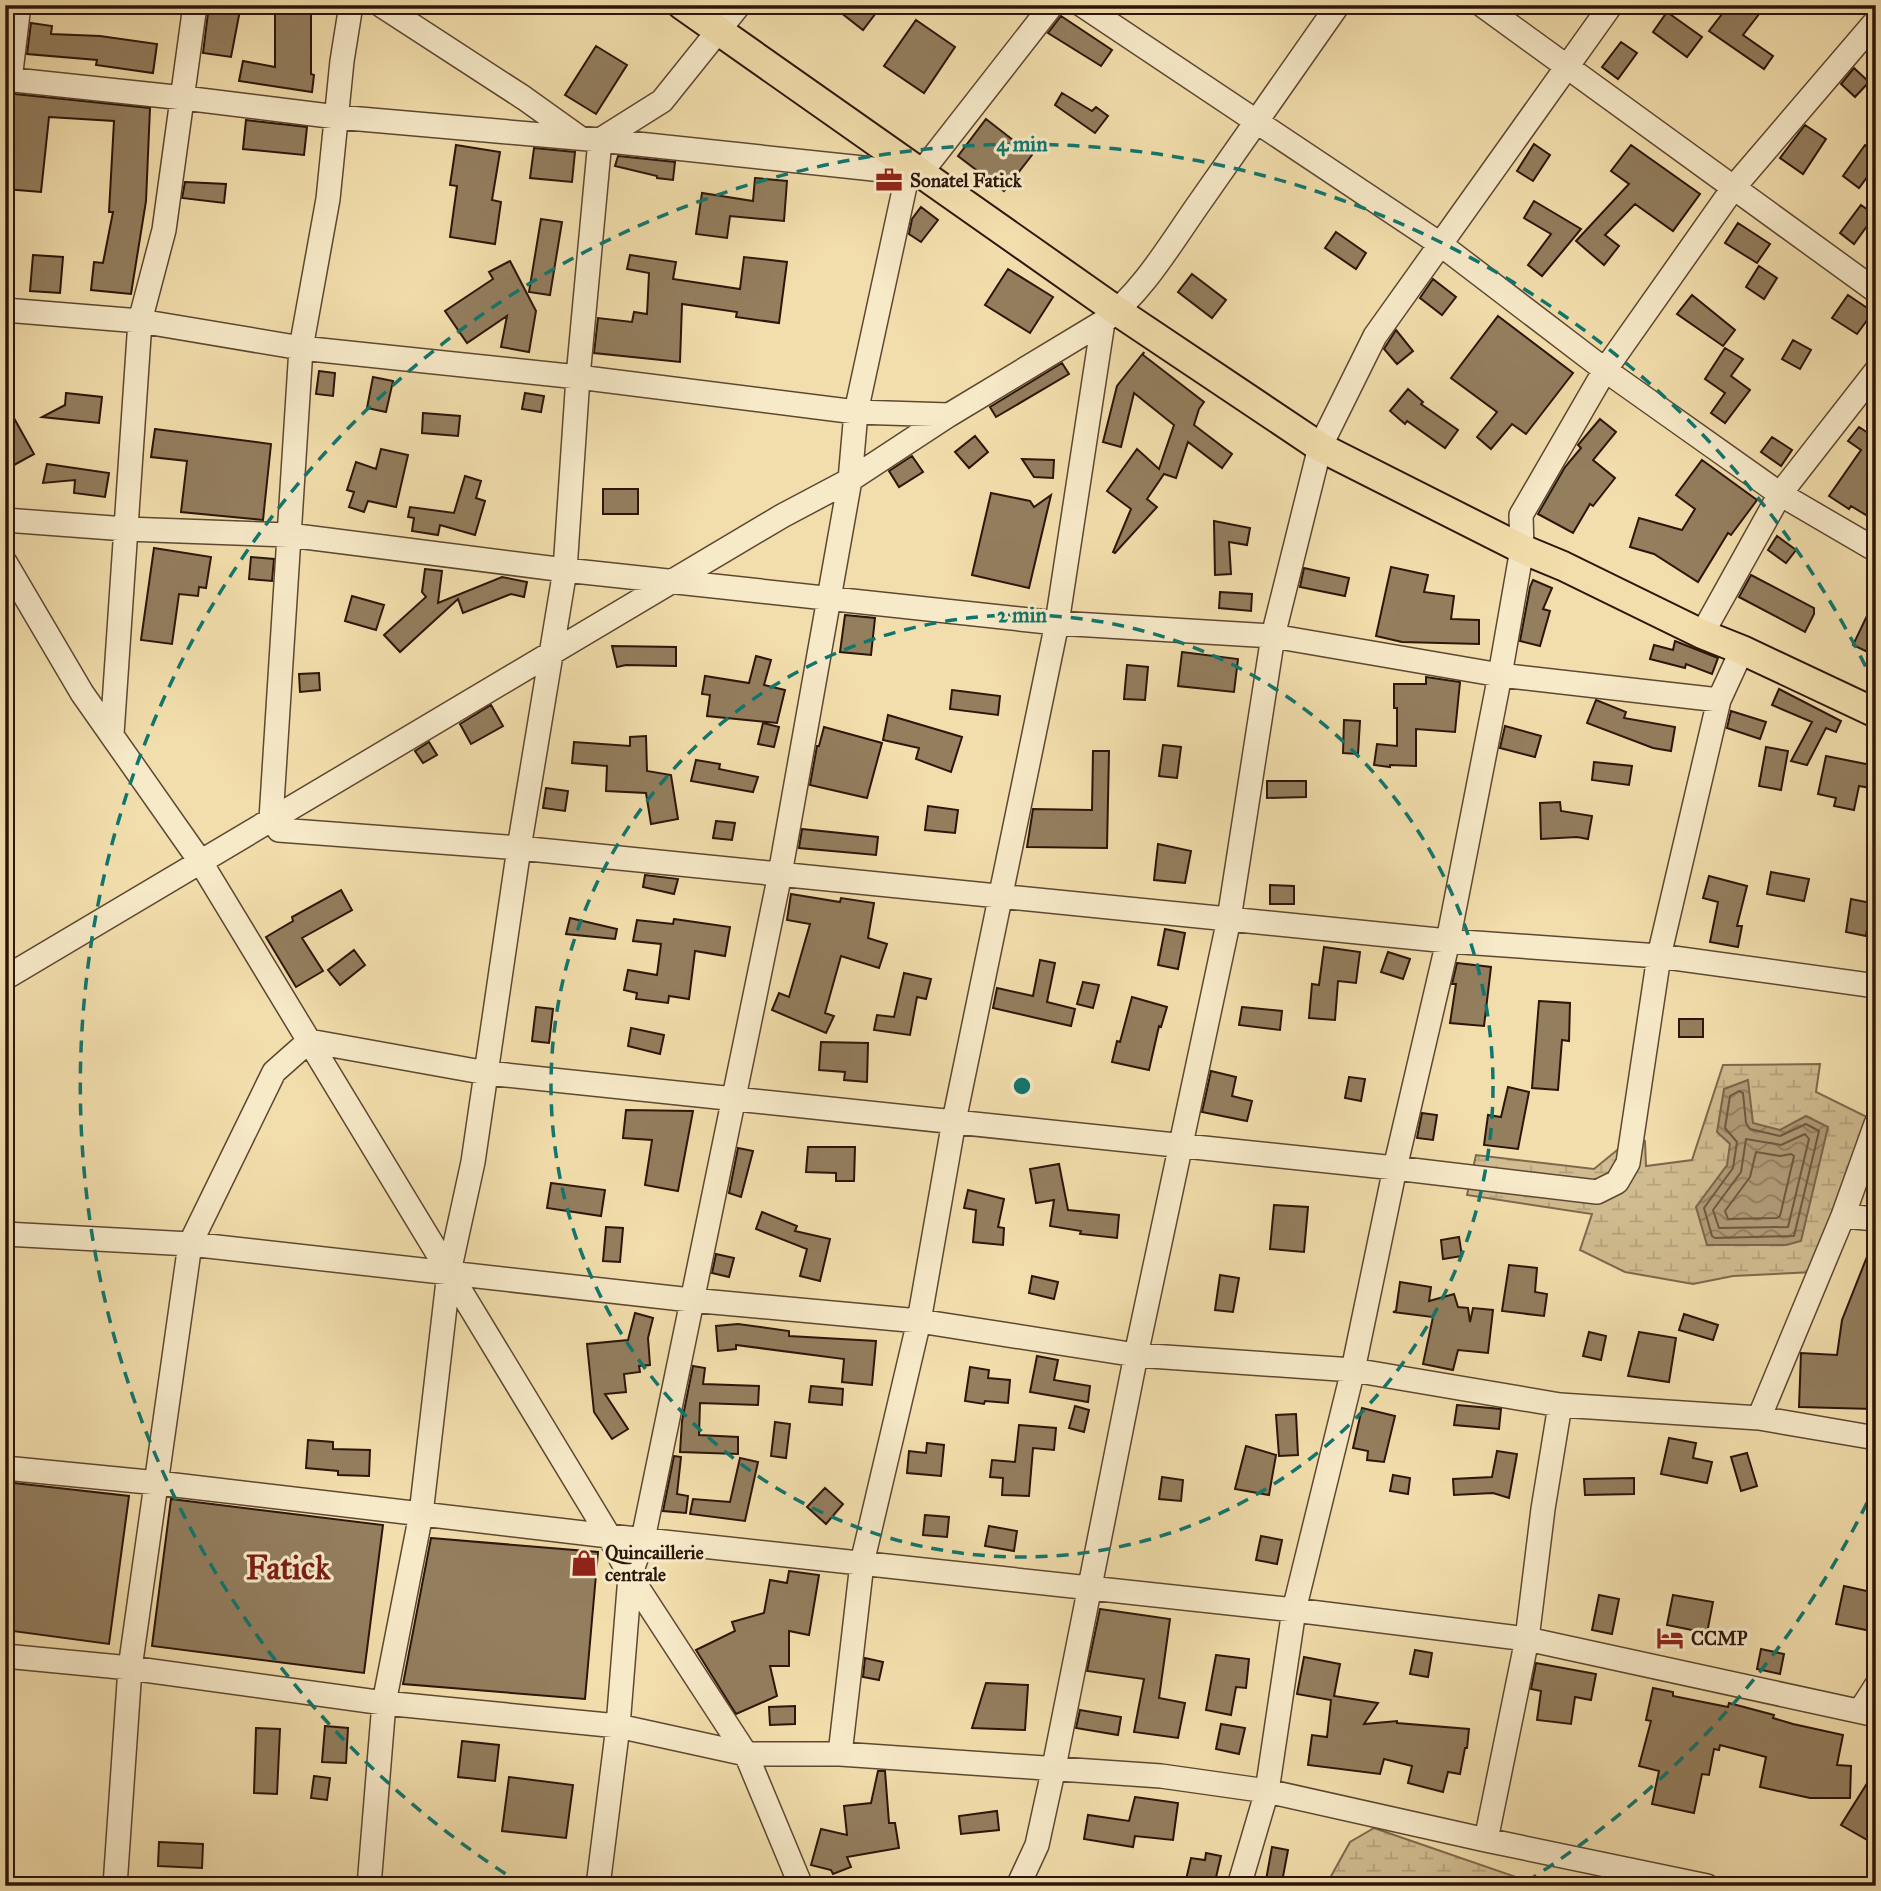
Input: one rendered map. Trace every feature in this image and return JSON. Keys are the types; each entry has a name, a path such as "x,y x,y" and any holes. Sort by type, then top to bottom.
{"main road":[{"path":"682,5 1110,316 1320,447 1522,549 1876,713"}],"street":[{"path":"19,5 8,79 337,117 914,173"},
{"path":"112,734 141,321 164,230 195,5"},
{"path":"351,5 342,61 328,199 301,348 271,819 279,831 519,848 1448,941 1659,956 1876,986"},
{"path":"381,5 591,140"},
{"path":"591,140 662,101 739,5"},
{"path":"598,1886 618,1726 630,1576 643,1539 780,874 850,480 856,412 914,173 1052,5"},
{"path":"1082,5 1440,244 1605,370 1780,494 1876,550"},
{"path":"5,978 782,516 850,480 949,415 1110,316 1168,247 1338,5"},
{"path":"1482,5 1876,291"},
{"path":"1017,1886 1037,1845 1054,1767 1136,1355 1229,919 1273,636 1320,447 1375,336 1611,5"},
{"path":"1865,5 1876,13"},
{"path":"1239,1886 1267,1791 1294,1610 1353,1370 1395,1168 1448,941 1522,549 1521,515 1605,370 1734,187 1876,21"},
{"path":"369,1886 384,1703 422,1514 449,1272 473,1162 519,848 565,570 591,140"},
{"path":"5,310 141,321 301,348 578,377 856,412 949,415"},
{"path":"840,1754 862,1563 919,1321 954,1121 1057,623 1110,316"},
{"path":"1702,634 1780,494 1876,371"},
{"path":"5,520 126,529 289,535 565,570 1057,623 1273,636 1500,675 1719,699"},
{"path":"5,562 82,693 200,861 609,1536 630,1576 746,1754 802,1886"},
{"path":"309,1041 487,1073 1395,1168 1597,1192 1617,1182 1628,1163 1659,956 1719,699 1742,649"},
{"path":"116,1886 130,1668 190,1244 274,1072 309,1041"},
{"path":"1759,1418 1843,1216 1876,1125"},
{"path":"1843,1216 1876,1219"},
{"path":"5,1234 190,1244 691,1300 919,1321 1136,1355 1353,1370 1560,1405 1759,1418 1876,1438"},
{"path":"1486,1840 1527,1639 1543,1509 1560,1405"},
{"path":"5,1468 1294,1610 1527,1639 1868,1713 1876,1686"},
{"path":"5,1656 130,1668 384,1703 618,1726 746,1754 840,1754 1161,1776 1267,1791 1707,1886"}],"green space":[{"path":"1820,1064 1816,1092 1875,1121 1814,1272 1733,1276 1693,1284 1625,1272 1580,1250 1592,1214 1467,1195 1476,1155 1594,1169 1633,1137 1645,1141 1646,1166 1692,1160 1723,1065"},
{"path":"1374,1828 1542,1886 1306,1886 1330,1878 1350,1842"}],"water":[{"path":"1748,1080 1753,1123 1780,1130 1806,1116 1828,1127 1801,1241 1786,1245 1707,1245 1696,1207 1727,1165 1730,1144 1717,1132 1724,1089"}],"building":[{"path":"209,5 241,5 231,57 203,53"},
{"path":"831,5 882,5 863,30"},
{"path":"1729,5 1766,5 1743,35 1773,56 1764,69 1709,31"},
{"path":"1667,12 1702,37 1687,57 1653,32"},
{"path":"275,14 311,14 311,74 314,75 312,92 239,81 243,61 275,67"},
{"path":"1061,16 1112,50 1101,66 1048,33"},
{"path":"916,20 955,47 924,93 884,66"},
{"path":"31,23 52,26 51,34 100,36 157,44 153,73 96,65 97,60 27,54"},
{"path":"1621,42 1637,53 1618,79 1602,67"},
{"path":"596,46 627,65 596,114 565,95"},
{"path":"1854,68 1869,82 1855,97 1841,84"},
{"path":"5,93 150,108 146,201 131,294 91,290 94,262 103,263 113,212 109,212 114,121 49,117 41,192 5,189"},
{"path":"1062,93 1092,111 1096,107 1108,116 1095,133 1055,105"},
{"path":"986,119 1032,155 1004,191 958,156"},
{"path":"246,120 307,127 304,155 243,149"},
{"path":"1805,125 1826,139 1803,174 1780,158"},
{"path":"1534,144 1550,155 1533,181 1517,171"},
{"path":"456,145 500,152 492,200 501,202 495,244 450,237 457,186 450,185"},
{"path":"1631,145 1700,194 1673,231 1635,204 1605,235 1619,246 1604,265 1576,241 1629,184 1611,171"},
{"path":"1865,145 1876,152 1876,165 1859,188 1843,176"},
{"path":"534,148 575,152 572,182 530,178"},
{"path":"618,156 675,162 673,180 615,166"},
{"path":"755,178 787,181 784,221 730,216 727,238 696,234 702,193 753,201"},
{"path":"185,182 226,184 224,203 182,198"},
{"path":"1534,201 1581,229 1542,276 1528,265 1551,234 1524,218"},
{"path":"1861,205 1875,215 1854,244 1840,233"},
{"path":"921,207 938,220 921,242 909,234 912,219"},
{"path":"541,219 562,222 550,295 529,292"},
{"path":"1738,223 1770,244 1757,263 1725,243"},
{"path":"1336,232 1366,253 1356,269 1325,248"},
{"path":"33,255 63,257 60,293 30,291"},
{"path":"630,255 676,262 673,279 740,289 744,257 787,262 779,323 736,317 737,312 682,304 680,362 594,353 598,318 632,322 634,312 647,314 649,273 627,269"},
{"path":"510,261 536,311 529,352 501,347 507,316 467,343 445,311 493,279 489,272"},
{"path":"1759,266 1777,278 1764,299 1746,287"},
{"path":"1008,269 1053,297 1030,333 985,305"},
{"path":"1192,274 1226,300 1212,318 1178,292"},
{"path":"1433,279 1456,297 1442,315 1420,298"},
{"path":"1692,295 1735,330 1723,346 1677,314"},
{"path":"1848,295 1873,312 1857,334 1832,318"},
{"path":"1498,316 1573,373 1526,434 1512,424 1491,449 1477,437 1497,412 1451,378"},
{"path":"1396,330 1413,351 1397,364 1384,349"},
{"path":"1793,340 1811,350 1800,369 1782,359"},
{"path":"1725,348 1743,359 1731,376 1750,390 1725,423 1711,413 1725,393 1705,379"},
{"path":"1144,352 1143,355 1204,402 1194,425 1232,454 1222,468 1188,442 1176,478 1164,474 1147,499 1157,507 1115,553 1113,552 1131,509 1107,491 1137,449 1159,469 1174,425 1134,393 1121,447 1103,442 1117,386"},
{"path":"1062,363 1069,374 996,417 990,407"},
{"path":"319,371 335,373 333,396 316,394"},
{"path":"373,377 393,381 386,412 367,408"},
{"path":"1408,389 1423,402 1421,404 1458,430 1445,448 1407,421 1405,424 1390,411"},
{"path":"66,393 102,397 99,423 42,417 65,405"},
{"path":"525,393 544,396 541,412 522,409"},
{"path":"5,402 34,454 5,470"},
{"path":"423,413 460,416 458,436 422,433"},
{"path":"1600,419 1616,432 1593,460 1615,478 1593,506 1590,504 1573,533 1538,514 1565,467 1581,448 1578,445"},
{"path":"1859,427 1871,435 1876,429 1876,521 1829,496 1861,450 1848,441"},
{"path":"155,429 271,444 263,520 181,512 187,461 151,457"},
{"path":"975,436 988,452 969,468 955,452"},
{"path":"1772,437 1792,450 1781,466 1761,452"},
{"path":"381,449 408,455 396,507 368,501 364,512 349,507 354,492 347,490 356,462 376,469"},
{"path":"912,456 923,472 899,487 889,471"},
{"path":"1022,459 1054,460 1053,478 1034,477"},
{"path":"1702,460 1757,500 1731,535 1728,533 1698,582 1654,554 1630,547 1639,518 1682,530 1695,509 1676,495"},
{"path":"47,464 109,473 105,497 74,493 75,480 43,483"},
{"path":"465,476 481,481 476,498 485,501 475,535 440,525 438,535 412,531 414,518 408,517 410,507 454,513"},
{"path":"603,489 638,489 638,514 603,514"},
{"path":"991,493 1030,501 1034,507 1051,495 1029,588 972,575"},
{"path":"1214,521 1250,528 1247,545 1229,542 1231,574 1215,575"},
{"path":"1777,536 1796,550 1786,563 1768,550"},
{"path":"154,548 211,557 206,588 199,587 198,596 179,594 172,644 141,640"},
{"path":"251,557 274,559 272,581 249,579"},
{"path":"1391,567 1428,575 1424,592 1454,596 1451,619 1479,620 1479,644 1402,642 1376,636"},
{"path":"1304,568 1349,578 1345,596 1300,587"},
{"path":"425,569 442,571 438,603 502,577 527,582 524,597 511,594 463,613 458,599 400,652 384,635 426,597 422,592"},
{"path":"1751,575 1814,608 1814,614 1805,632 1739,597"},
{"path":"1533,580 1552,588 1543,609 1550,611 1540,646 1520,641"},
{"path":"1220,592 1252,594 1251,611 1219,608"},
{"path":"352,596 384,605 376,630 345,621"},
{"path":"1876,597 1876,656 1853,645"},
{"path":"845,615 875,618 871,655 840,652"},
{"path":"1675,641 1718,658 1712,674 1686,664 1685,668 1650,659 1654,645 1673,650"},
{"path":"612,646 676,647 676,666 617,667"},
{"path":"1182,652 1238,659 1234,692 1178,686"},
{"path":"756,656 771,660 764,685 785,690 777,723 707,716 710,695 702,694 705,676 749,683"},
{"path":"1127,665 1148,667 1145,700 1124,699"},
{"path":"319,673 320,690 300,692 299,674"},
{"path":"1426,677 1460,682 1455,732 1416,729 1416,766 1374,765 1377,744 1397,746 1394,684 1426,684"},
{"path":"1779,689 1841,721 1836,732 1826,728 1807,765 1791,761 1812,722 1772,705"},
{"path":"952,690 1000,696 998,715 950,709"},
{"path":"1596,700 1626,712 1624,718 1675,727 1671,751 1653,748 1587,723"},
{"path":"491,705 503,726 471,744 460,724"},
{"path":"1731,711 1766,722 1760,739 1727,728"},
{"path":"888,715 962,737 951,772 916,759 919,748 883,740"},
{"path":"1344,720 1360,721 1358,754 1343,753"},
{"path":"763,723 779,727 774,747 758,744"},
{"path":"1505,726 1541,736 1535,757 1500,748"},
{"path":"824,727 882,743 867,798 810,785 817,746"},
{"path":"646,736 647,771 671,775 678,819 651,824 646,793 606,791 607,766 572,763 574,742 630,746 630,737"},
{"path":"429,742 437,755 423,763 415,751"},
{"path":"1163,745 1181,747 1177,778 1159,776"},
{"path":"1766,747 1788,751 1781,790 1759,786"},
{"path":"1093,751 1109,751 1107,848 1027,847 1033,809 1092,810"},
{"path":"1826,756 1876,766 1876,789 1859,786 1854,810 1834,806 1836,798 1818,794"},
{"path":"696,760 720,764 719,769 758,777 753,792 691,781"},
{"path":"1594,762 1632,766 1629,785 1592,780"},
{"path":"1267,781 1306,781 1306,797 1267,798"},
{"path":"546,788 568,791 565,811 543,808"},
{"path":"1560,802 1561,811 1592,816 1588,839 1541,839 1540,803"},
{"path":"928,806 958,810 955,833 925,830"},
{"path":"716,821 735,823 732,840 713,838"},
{"path":"802,829 878,837 876,855 799,848"},
{"path":"1158,844 1191,851 1185,883 1154,880"},
{"path":"1771,872 1809,879 1804,901 1767,894"},
{"path":"645,875 678,879 674,894 643,887"},
{"path":"1709,876 1747,886 1737,926 1742,926 1738,947 1710,942 1718,902 1703,898"},
{"path":"1270,885 1294,886 1294,904 1270,904"},
{"path":"341,890 352,910 302,938 323,971 296,987 266,937 293,921 292,917"},
{"path":"791,894 840,902 841,898 874,903 868,938 887,944 879,968 841,956 825,1013 834,1016 826,1033 772,1010 779,993 789,997 810,924 787,920"},
{"path":"1851,899 1871,903 1866,936 1846,932"},
{"path":"570,918 617,929 615,939 566,934"},
{"path":"674,919 730,927 725,956 695,951 689,999 669,996 668,1003 636,999 637,993 624,990 628,970 657,975 661,944 633,941 637,920 673,924"},
{"path":"1165,929 1185,933 1178,969 1158,965"},
{"path":"1324,947 1360,952 1356,983 1338,981 1335,1020 1309,1018 1312,984 1319,985"},
{"path":"354,950 365,965 340,985 328,970"},
{"path":"1388,952 1410,959 1403,979 1381,972"},
{"path":"1040,960 1055,963 1047,1002 1075,1009 1071,1026 993,1008 997,988 1033,996"},
{"path":"1457,963 1491,967 1484,1026 1450,1023 1456,984 1452,984"},
{"path":"904,973 931,979 926,999 917,997 910,1035 874,1030 877,1015 894,1017"},
{"path":"1083,982 1099,985 1093,1008 1077,1004"},
{"path":"1132,997 1167,1007 1161,1027 1159,1026 1149,1070 1112,1062"},
{"path":"1539,1001 1570,1003 1569,1041 1562,1040 1558,1090 1532,1088"},
{"path":"536,1007 553,1009 549,1043 532,1041"},
{"path":"1242,1007 1282,1011 1280,1030 1239,1025"},
{"path":"1679,1019 1703,1019 1703,1037 1679,1037"},
{"path":"631,1028 664,1035 660,1054 628,1046"},
{"path":"821,1042 868,1043 867,1082 844,1080 845,1072 819,1070"},
{"path":"1211,1071 1236,1077 1232,1096 1252,1101 1247,1121 1202,1112"},
{"path":"1349,1077 1365,1079 1361,1101 1345,1098"},
{"path":"1508,1087 1529,1092 1518,1149 1484,1145 1488,1115 1501,1117"},
{"path":"626,1110 693,1111 678,1191 645,1185 652,1140 623,1138"},
{"path":"1422,1113 1437,1115 1433,1140 1417,1138"},
{"path":"808,1147 855,1147 854,1181 836,1181 836,1173 806,1172"},
{"path":"738,1148 753,1151 741,1197 729,1193"},
{"path":"1059,1164 1068,1210 1119,1215 1117,1238 1080,1234 1081,1231 1050,1226 1054,1200 1036,1203 1030,1169"},
{"path":"551,1183 605,1190 601,1216 547,1208"},
{"path":"968,1190 1004,1199 998,1227 1004,1228 1003,1245 973,1242 976,1210 964,1208"},
{"path":"1274,1205 1308,1207 1304,1252 1270,1249"},
{"path":"762,1212 797,1226 795,1231 830,1239 820,1281 800,1276 807,1249 756,1229"},
{"path":"606,1227 623,1228 620,1262 603,1261"},
{"path":"1459,1237 1462,1256 1443,1259 1441,1240"},
{"path":"1874,1239 1876,1364 1873,1409 1799,1407 1801,1353 1837,1355 1842,1320"},
{"path":"716,1254 734,1258 729,1277 712,1273"},
{"path":"1509,1265 1537,1268 1535,1292 1547,1294 1544,1316 1502,1311"},
{"path":"1220,1275 1239,1278 1233,1312 1215,1310"},
{"path":"1032,1276 1058,1282 1054,1299 1029,1293"},
{"path":"1400,1282 1431,1287 1429,1301 1454,1294 1458,1307 1468,1308 1470,1322 1473,1308 1493,1310 1488,1353 1458,1350 1453,1370 1423,1364 1433,1317 1393,1312 1396,1311"},
{"path":"635,1313 653,1318 648,1338 650,1365 639,1366 640,1372 624,1374 626,1392 605,1394 628,1429 612,1439 594,1412 587,1344 628,1340"},
{"path":"1684,1314 1718,1325 1713,1340 1679,1330"},
{"path":"738,1324 789,1331 789,1336 876,1341 872,1385 842,1382 844,1359 736,1345 736,1349 718,1351 716,1326"},
{"path":"1589,1332 1606,1336 1601,1360 1583,1356"},
{"path":"1639,1332 1676,1338 1669,1382 1628,1376"},
{"path":"1037,1356 1058,1360 1054,1380 1090,1386 1088,1402 1030,1392"},
{"path":"693,1366 705,1368 703,1384 759,1386 758,1405 700,1403 699,1435 738,1437 738,1454 680,1452 682,1421"},
{"path":"970,1367 989,1370 988,1378 1010,1380 1008,1403 985,1401 984,1404 965,1401"},
{"path":"811,1386 843,1389 842,1405 809,1402"},
{"path":"1457,1405 1501,1409 1499,1429 1454,1425"},
{"path":"1075,1406 1089,1410 1084,1432 1069,1428"},
{"path":"1362,1408 1395,1416 1384,1462 1367,1460 1368,1451 1353,1448"},
{"path":"1296,1414 1298,1455 1279,1456 1276,1415"},
{"path":"775,1422 790,1424 786,1458 771,1456"},
{"path":"1019,1425 1056,1428 1054,1450 1033,1448 1029,1496 1002,1495 1003,1478 990,1477 992,1460 1015,1462"},
{"path":"1669,1438 1696,1443 1693,1458 1712,1462 1707,1483 1661,1474"},
{"path":"308,1440 333,1442 333,1449 370,1450 369,1476 338,1475 338,1471 306,1468"},
{"path":"927,1443 944,1445 941,1476 907,1473 909,1451 926,1453"},
{"path":"1246,1446 1276,1455 1269,1495 1235,1489"},
{"path":"1497,1451 1517,1454 1509,1498 1493,1493 1454,1495 1453,1479 1492,1477"},
{"path":"1747,1453 1757,1486 1741,1491 1731,1457"},
{"path":"674,1456 681,1457 677,1494 688,1496 686,1513 663,1511"},
{"path":"740,1458 758,1462 745,1521 690,1514 693,1499 730,1502"},
{"path":"1393,1475 1410,1478 1408,1494 1390,1491"},
{"path":"1162,1477 1183,1480 1181,1501 1159,1499"},
{"path":"1634,1478 1634,1494 1585,1495 1584,1479"},
{"path":"5,1482 129,1496 109,1644 5,1630"},
{"path":"825,1488 843,1504 826,1524 807,1507"},
{"path":"171,1499 383,1525 364,1673 152,1646"},
{"path":"925,1515 949,1517 947,1537 923,1535"},
{"path":"989,1526 1017,1531 1014,1551 985,1546"},
{"path":"1261,1536 1282,1540 1277,1564 1256,1560"},
{"path":"431,1538 598,1552 585,1699 403,1684"},
{"path":"789,1571 819,1575 809,1635 789,1631 789,1666 770,1666 777,1696 736,1714 696,1650 735,1631 732,1622 764,1613 770,1580 787,1583"},
{"path":"1844,1586 1876,1593 1876,1632 1836,1624"},
{"path":"1599,1595 1619,1599 1612,1634 1592,1630"},
{"path":"1673,1595 1713,1602 1707,1633 1667,1625"},
{"path":"1100,1609 1170,1619 1159,1698 1185,1703 1178,1738 1134,1732 1144,1679 1087,1671"},
{"path":"1761,1649 1784,1654 1780,1674 1757,1669"},
{"path":"1415,1650 1432,1653 1428,1677 1410,1674"},
{"path":"1216,1655 1249,1659 1246,1688 1236,1687 1231,1715 1206,1710"},
{"path":"1304,1657 1340,1664 1334,1696 1378,1703 1364,1724 1397,1721 1469,1729 1460,1774 1448,1772 1443,1792 1408,1783 1412,1766 1384,1759 1380,1774 1308,1765 1312,1735 1327,1737 1331,1700 1297,1694"},
{"path":"865,1658 883,1662 879,1680 863,1677"},
{"path":"1536,1663 1596,1674 1591,1700 1575,1697 1571,1724 1537,1720 1541,1691 1531,1689"},
{"path":"986,1683 1028,1685 1025,1730 972,1728"},
{"path":"1653,1688 1673,1692 1673,1696 1728,1707 1729,1703 1774,1715 1773,1718 1793,1724 1843,1735 1837,1765 1851,1766 1850,1798 1810,1798 1760,1787 1766,1757 1720,1745 1719,1750 1714,1749 1709,1775 1702,1774 1694,1813 1652,1804 1659,1771 1639,1766 1651,1721 1646,1720"},
{"path":"795,1706 795,1724 770,1725 769,1707"},
{"path":"1080,1710 1121,1717 1118,1735 1076,1728"},
{"path":"1221,1724 1245,1728 1239,1754 1216,1749"},
{"path":"325,1726 348,1728 346,1763 322,1762"},
{"path":"256,1728 280,1729 277,1794 254,1793"},
{"path":"462,1741 499,1745 495,1781 458,1777"},
{"path":"1876,1769 1876,1845 1841,1825"},
{"path":"878,1771 885,1771 889,1823 895,1823 899,1848 847,1857 851,1867 833,1874 831,1870 811,1865 821,1829 847,1835 844,1806 871,1803"},
{"path":"314,1776 330,1778 327,1800 311,1798"},
{"path":"509,1777 573,1785 566,1838 502,1831"},
{"path":"1135,1797 1178,1803 1173,1840 1135,1836 1133,1847 1084,1839 1088,1815 1129,1821"},
{"path":"997,1811 999,1830 961,1834 959,1816"},
{"path":"159,1842 203,1844 202,1868 158,1866"},
{"path":"1272,1847 1288,1850 1282,1882 1266,1880"},
{"path":"1206,1853 1221,1856 1214,1886 1185,1884 1191,1858 1205,1860"}],"place":[{"name":"Sonatel Fatick","path":"889,180"},
{"name":"Quincaillerie centrale","path":"584,1563"},
{"name":"CCMP","path":"1670,1638"}],"district":[{"name":"Fatick","path":"288,1567"}]}
